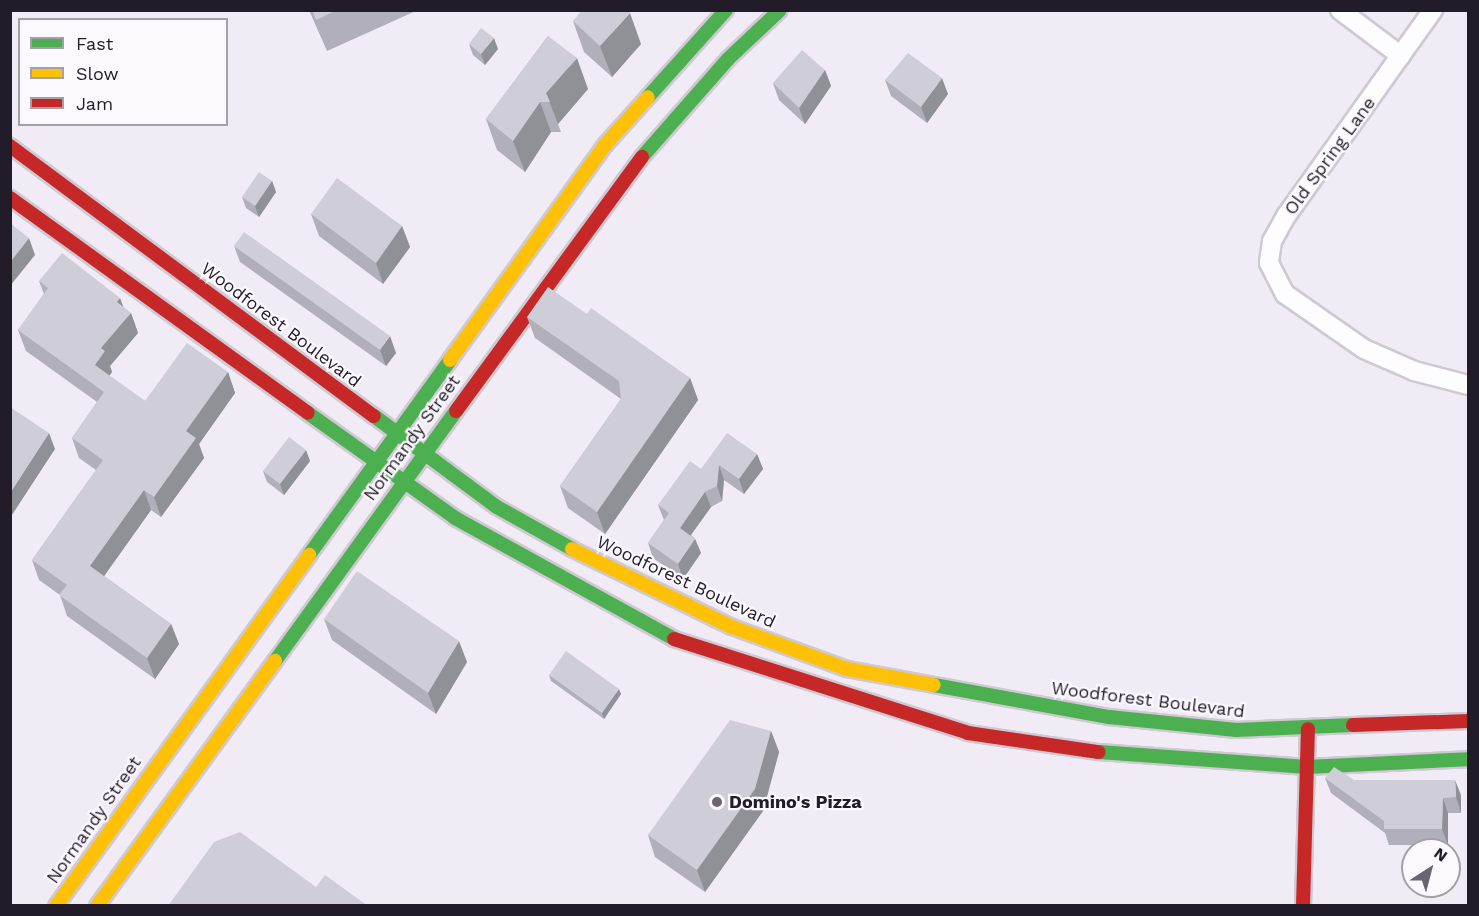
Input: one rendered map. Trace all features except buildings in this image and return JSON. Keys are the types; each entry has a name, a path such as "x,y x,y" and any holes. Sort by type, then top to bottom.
{"main road":[{"name":"Normandy Street","path":"97,906 423,453 567,227 690,46 726,10"},
{"name":"Normandy Street","path":"56,906 396,434 567,227 717,71 780,10"},
{"path":"690,46 717,71"},
{"name":"Woodforest Boulevard","path":"10,146 92,204 396,434 497,507 590,559 732,627 847,669 1018,702 1203,728 1308,729 1468,722"},
{"path":"10,198 455,518 673,639 726,660 968,733 1010,739 1227,765 1307,767 1468,759"},
{"path":"185,323 208,293"},
{"path":"726,660 732,627"},
{"path":"230,663 259,681"},
{"path":"1010,739 1018,702"},
{"path":"1303,906 1308,729"},
{"path":"162,756 190,776"}],"street":[{"path":"1340,10 1401,56"},
{"name":"Old Spring Lane","path":"1433,10 1272,241 1269,263 1285,294 1375,354 1468,385"}],"traffic: fast":[{"path":"648,97 726,10"},
{"path":"642,157 728,59 780,10"},
{"path":"309,555 450,360"},
{"path":"275,661 456,411"},
{"path":"308,413 455,518 674,639"},
{"path":"374,416 497,507 572,549"},
{"path":"934,685 1109,717 1236,730 1353,725"},
{"path":"1099,752 1307,767 1468,759"}],"traffic: slow":[{"path":"450,360 605,145 648,97"},
{"path":"572,549 732,627 847,669 934,685"},
{"path":"56,906 309,555"},
{"path":"97,906 275,661"}],"traffic: jam":[{"path":"10,146 374,416"},
{"path":"456,411 642,157"},
{"path":"10,198 308,413"},
{"path":"674,639 968,733 1099,752"},
{"path":"1353,725 1468,721"},
{"path":"1303,906 1308,729"}],"place":[{"name":"Domino's Pizza","path":"717,802"}]}
